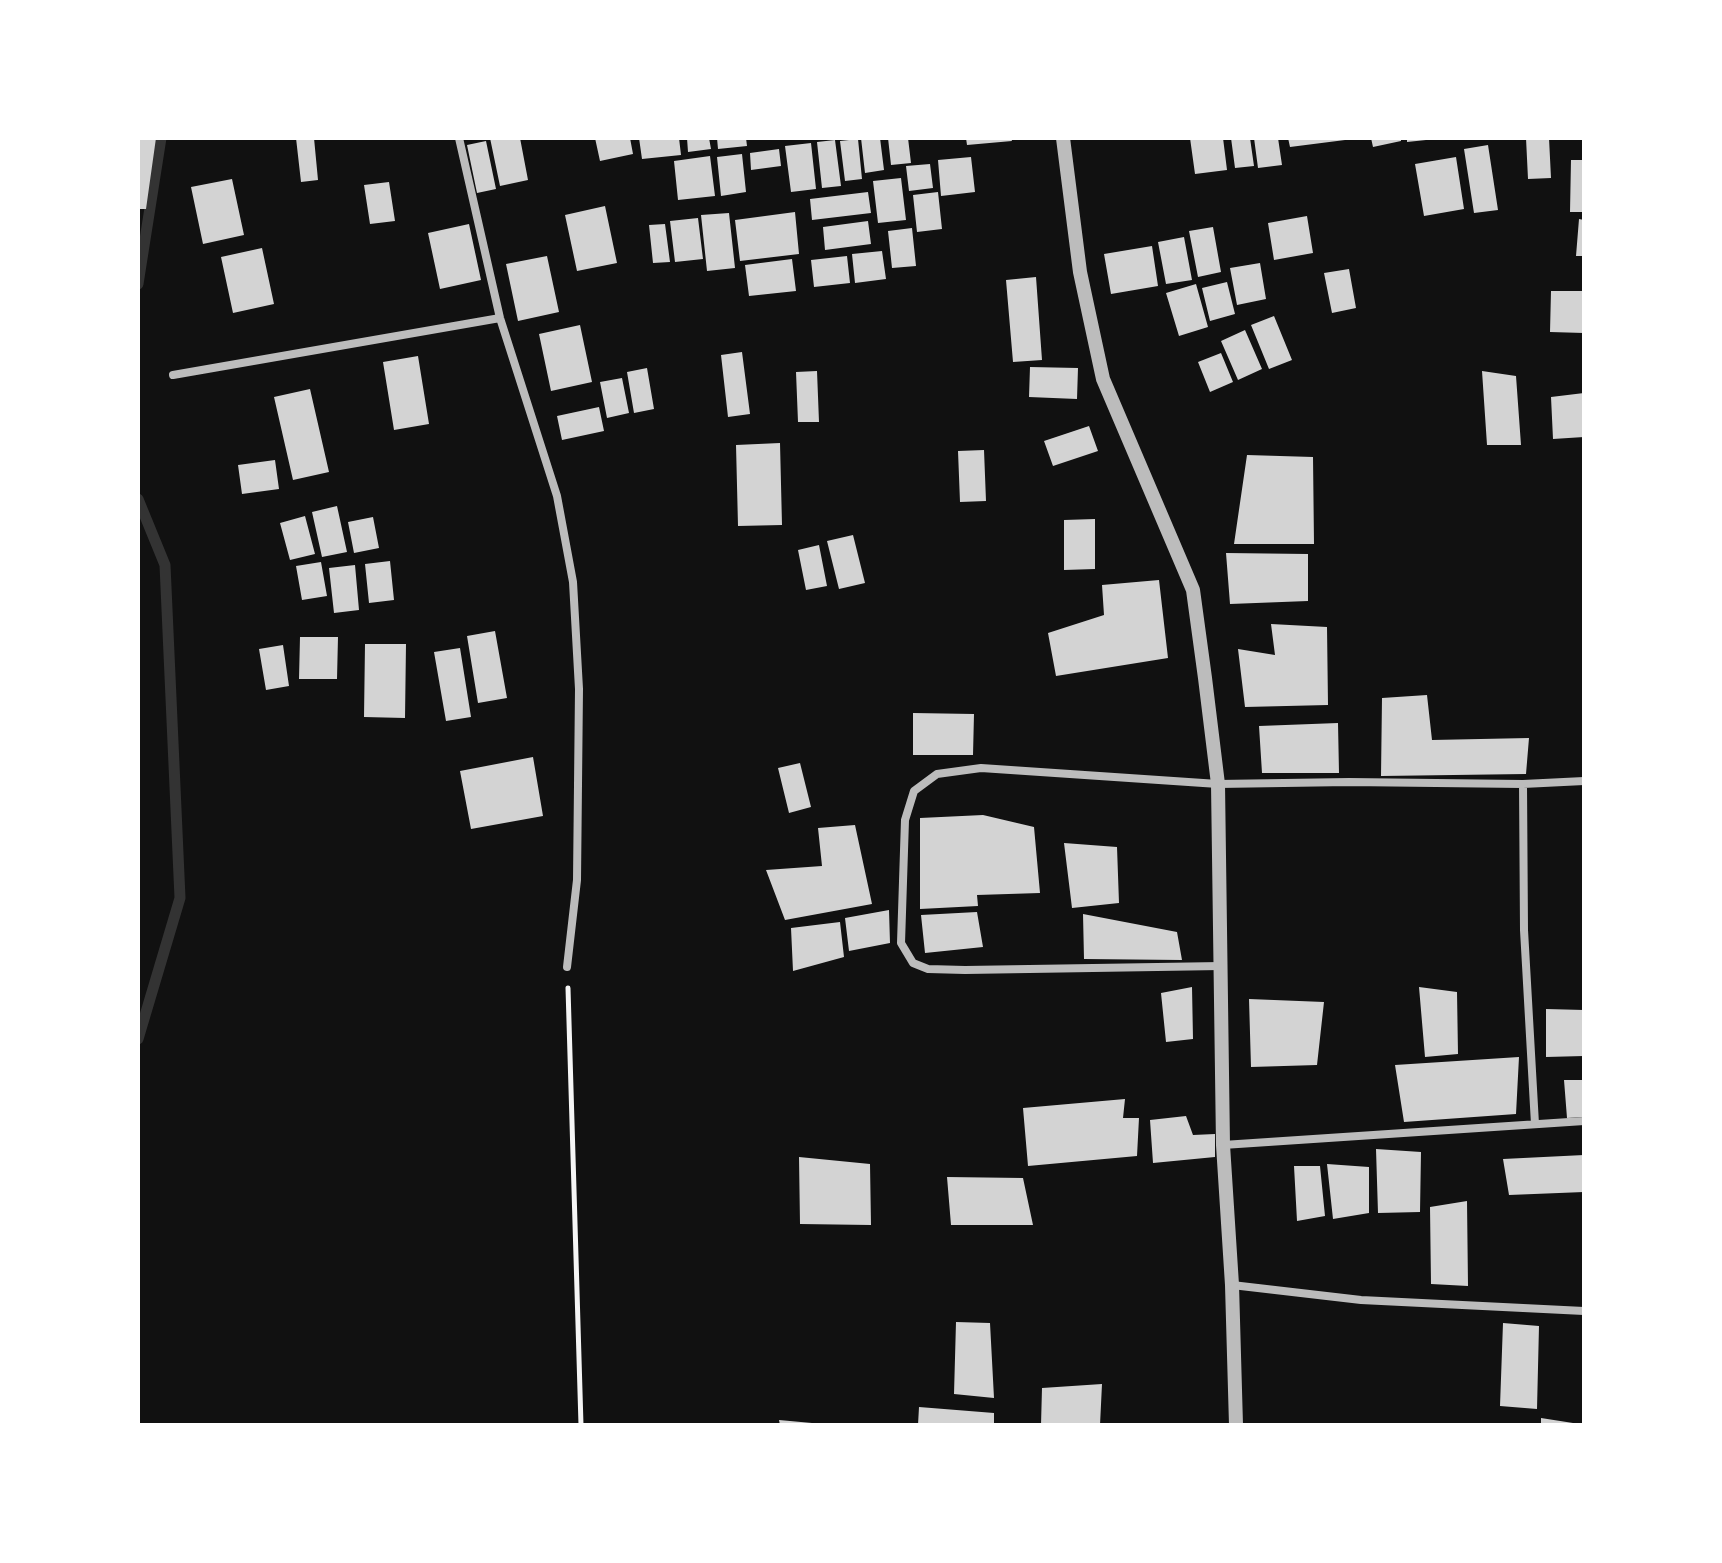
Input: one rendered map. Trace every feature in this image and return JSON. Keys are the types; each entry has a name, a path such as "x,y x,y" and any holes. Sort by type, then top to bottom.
{"street":[{"path":"459,138 500,318 557,496 573,582 579,689 577,880 567,967"},
{"path":"1063,138 1080,272 1103,379 1193,590 1218,784 1223,1145 1232,1285 1236,1425"},
{"path":"173,375 500,318"},
{"path":"1221,966 928,969 913,963 901,943 905,820 914,791 937,774 981,768 1218,784 1523,784 1584,781"},
{"path":"1523,784 1524,930 1535,1124"},
{"path":"1223,1145 1584,1121"},
{"path":"1232,1285 1361,1300 1584,1311"}],"path":[{"path":"567,967 581,1425"}],"building":[{"path":"138,138 156,138 146,209 138,209"},
{"path":"296,138 314,138 318,180 301,182"},
{"path":"490,138 520,138 528,180 500,186"},
{"path":"595,138 630,138 633,154 600,161"},
{"path":"639,138 679,138 681,155 642,159"},
{"path":"687,138 709,138 711,149 688,152"},
{"path":"717,138 746,138 747,146 718,149"},
{"path":"861,138 880,138 884,170 865,173"},
{"path":"888,138 908,138 911,163 891,165"},
{"path":"966,138 1011,138 1012,141 967,145"},
{"path":"1190,138 1223,138 1227,170 1195,174"},
{"path":"1231,138 1250,138 1254,166 1235,168"},
{"path":"1254,138 1278,138 1282,165 1258,168"},
{"path":"1288,138 1345,138 1345,140 1290,147"},
{"path":"1371,138 1401,138 1401,141 1373,147"},
{"path":"1407,138 1426,138 1426,140 1407,142"},
{"path":"1526,138 1549,138 1551,178 1528,179"},
{"path":"858,139 862,179 845,181 840,141"},
{"path":"835,140 841,186 822,188 817,142"},
{"path":"486,141 496,189 477,193 467,145"},
{"path":"811,143 816,189 791,192 785,146"},
{"path":"1488,145 1498,210 1474,213 1464,149"},
{"path":"779,149 781,166 751,170 750,153"},
{"path":"742,154 746,192 721,196 717,157"},
{"path":"710,156 715,196 678,200 674,161"},
{"path":"971,157 975,192 941,196 938,160"},
{"path":"1456,157 1464,209 1424,216 1415,164"},
{"path":"1571,160 1584,160 1584,212 1570,212"},
{"path":"930,164 933,188 909,191 906,166"},
{"path":"901,178 906,220 878,223 873,181"},
{"path":"232,179 244,235 203,244 191,187"},
{"path":"389,182 395,221 370,224 364,185"},
{"path":"868,192 871,213 812,220 810,199"},
{"path":"938,192 942,229 917,232 913,195"},
{"path":"605,206 617,263 577,271 565,215"},
{"path":"795,212 799,254 740,261 735,220"},
{"path":"729,213 735,268 707,271 701,215"},
{"path":"1307,216 1313,253 1274,260 1268,223"},
{"path":"698,218 703,259 675,262 670,221"},
{"path":"1579,219 1584,220 1584,256 1576,256"},
{"path":"868,221 871,244 825,250 823,227"},
{"path":"469,224 481,280 440,289 428,233"},
{"path":"665,224 670,262 653,263 649,225"},
{"path":"1213,227 1221,272 1198,277 1189,231"},
{"path":"912,228 916,266 892,268 888,231"},
{"path":"1184,237 1192,280 1166,284 1158,242"},
{"path":"1152,246 1158,286 1111,294 1104,254"},
{"path":"262,248 274,304 233,313 221,257"},
{"path":"882,251 886,279 855,283 852,254"},
{"path":"547,256 559,312 518,321 506,264"},
{"path":"847,256 850,283 814,287 811,260"},
{"path":"792,259 796,291 749,296 745,265"},
{"path":"1260,263 1266,299 1237,305 1230,268"},
{"path":"1349,269 1356,308 1332,313 1324,273"},
{"path":"1036,277 1042,360 1013,362 1006,280"},
{"path":"1227,282 1235,314 1210,321 1202,288"},
{"path":"1196,284 1208,327 1179,336 1166,293"},
{"path":"1551,291 1584,291 1584,333 1550,332"},
{"path":"1274,316 1292,360 1269,369 1251,325"},
{"path":"580,325 592,382 551,391 539,334"},
{"path":"1245,330 1262,369 1238,380 1221,341"},
{"path":"742,352 750,414 728,417 721,355"},
{"path":"1221,353 1233,382 1210,392 1198,362"},
{"path":"418,356 429,424 394,430 383,362"},
{"path":"1030,367 1078,368 1077,399 1029,397"},
{"path":"647,368 654,409 634,413 627,372"},
{"path":"817,371 819,422 798,422 796,372"},
{"path":"1482,371 1516,376 1521,445 1487,445"},
{"path":"622,378 629,413 607,418 600,382"},
{"path":"310,389 329,472 293,480 274,397"},
{"path":"1584,393 1584,437 1553,439 1551,397"},
{"path":"599,407 604,431 562,440 557,416"},
{"path":"1089,426 1098,451 1053,466 1044,441"},
{"path":"780,443 782,525 738,526 736,445"},
{"path":"984,450 986,501 960,502 958,451"},
{"path":"1247,455 1313,457 1314,544 1234,544"},
{"path":"275,460 279,489 242,494 238,465"},
{"path":"337,506 347,552 322,557 312,512"},
{"path":"305,516 315,554 290,560 280,523"},
{"path":"373,517 379,548 354,553 348,522"},
{"path":"1095,519 1095,569 1064,570 1064,520"},
{"path":"853,535 865,583 839,589 827,541"},
{"path":"819,545 827,586 806,590 798,550"},
{"path":"1226,553 1308,554 1308,601 1230,604"},
{"path":"390,561 394,600 369,603 365,564"},
{"path":"321,562 327,596 302,600 296,566"},
{"path":"355,565 359,610 334,613 329,568"},
{"path":"1159,580 1168,658 1056,676 1048,633 1104,615 1102,585"},
{"path":"1271,624 1327,627 1328,705 1245,707 1238,649 1275,655"},
{"path":"495,631 507,698 478,703 467,636"},
{"path":"300,637 338,637 337,679 299,679"},
{"path":"365,644 406,644 405,718 364,717"},
{"path":"283,645 289,686 266,690 259,649"},
{"path":"460,648 471,717 446,721 434,652"},
{"path":"1427,695 1432,740 1529,738 1526,774 1381,776 1382,698"},
{"path":"913,713 974,714 973,755 913,755"},
{"path":"1338,723 1339,773 1262,773 1259,726"},
{"path":"533,757 543,816 471,829 460,771"},
{"path":"800,763 811,807 789,813 778,768"},
{"path":"983,815 1034,827 1040,893 977,895 978,906 920,909 920,818"},
{"path":"855,825 872,904 785,920 766,870 822,866 818,828"},
{"path":"1064,843 1117,847 1119,903 1072,908"},
{"path":"889,910 890,943 849,951 845,918"},
{"path":"977,912 983,947 925,953 921,915"},
{"path":"1083,914 1177,932 1182,960 1084,959"},
{"path":"840,922 844,957 793,971 791,928"},
{"path":"1192,987 1193,1039 1166,1042 1161,993"},
{"path":"1419,987 1457,992 1458,1054 1425,1057"},
{"path":"1249,999 1324,1002 1317,1065 1251,1067"},
{"path":"1546,1009 1584,1010 1584,1056 1546,1057"},
{"path":"1519,1057 1516,1114 1404,1122 1395,1065"},
{"path":"1564,1080 1584,1080 1584,1117 1567,1118"},
{"path":"1125,1099 1123,1118 1139,1118 1137,1156 1028,1166 1023,1108"},
{"path":"1186,1116 1193,1135 1215,1134 1215,1157 1153,1163 1150,1120"},
{"path":"1376,1149 1421,1152 1420,1212 1378,1213"},
{"path":"1584,1155 1584,1192 1509,1195 1503,1159"},
{"path":"799,1157 870,1164 871,1225 800,1224"},
{"path":"1327,1164 1369,1167 1369,1213 1333,1219"},
{"path":"1294,1166 1320,1166 1325,1216 1297,1221"},
{"path":"947,1177 1023,1178 1033,1225 951,1225"},
{"path":"1467,1201 1468,1286 1431,1284 1430,1207"},
{"path":"956,1322 990,1323 994,1398 954,1394"},
{"path":"1503,1323 1539,1326 1537,1409 1500,1406"},
{"path":"1102,1384 1100,1425 1041,1425 1042,1388"},
{"path":"919,1407 994,1413 994,1425 918,1425"},
{"path":"1541,1418 1573,1423 1573,1425 1541,1425"},
{"path":"779,1420 812,1423 812,1425 780,1425"}],"waterway":[{"path":"138,284 161,138"},
{"path":"138,499 165,565 180,898 138,1039"}]}
